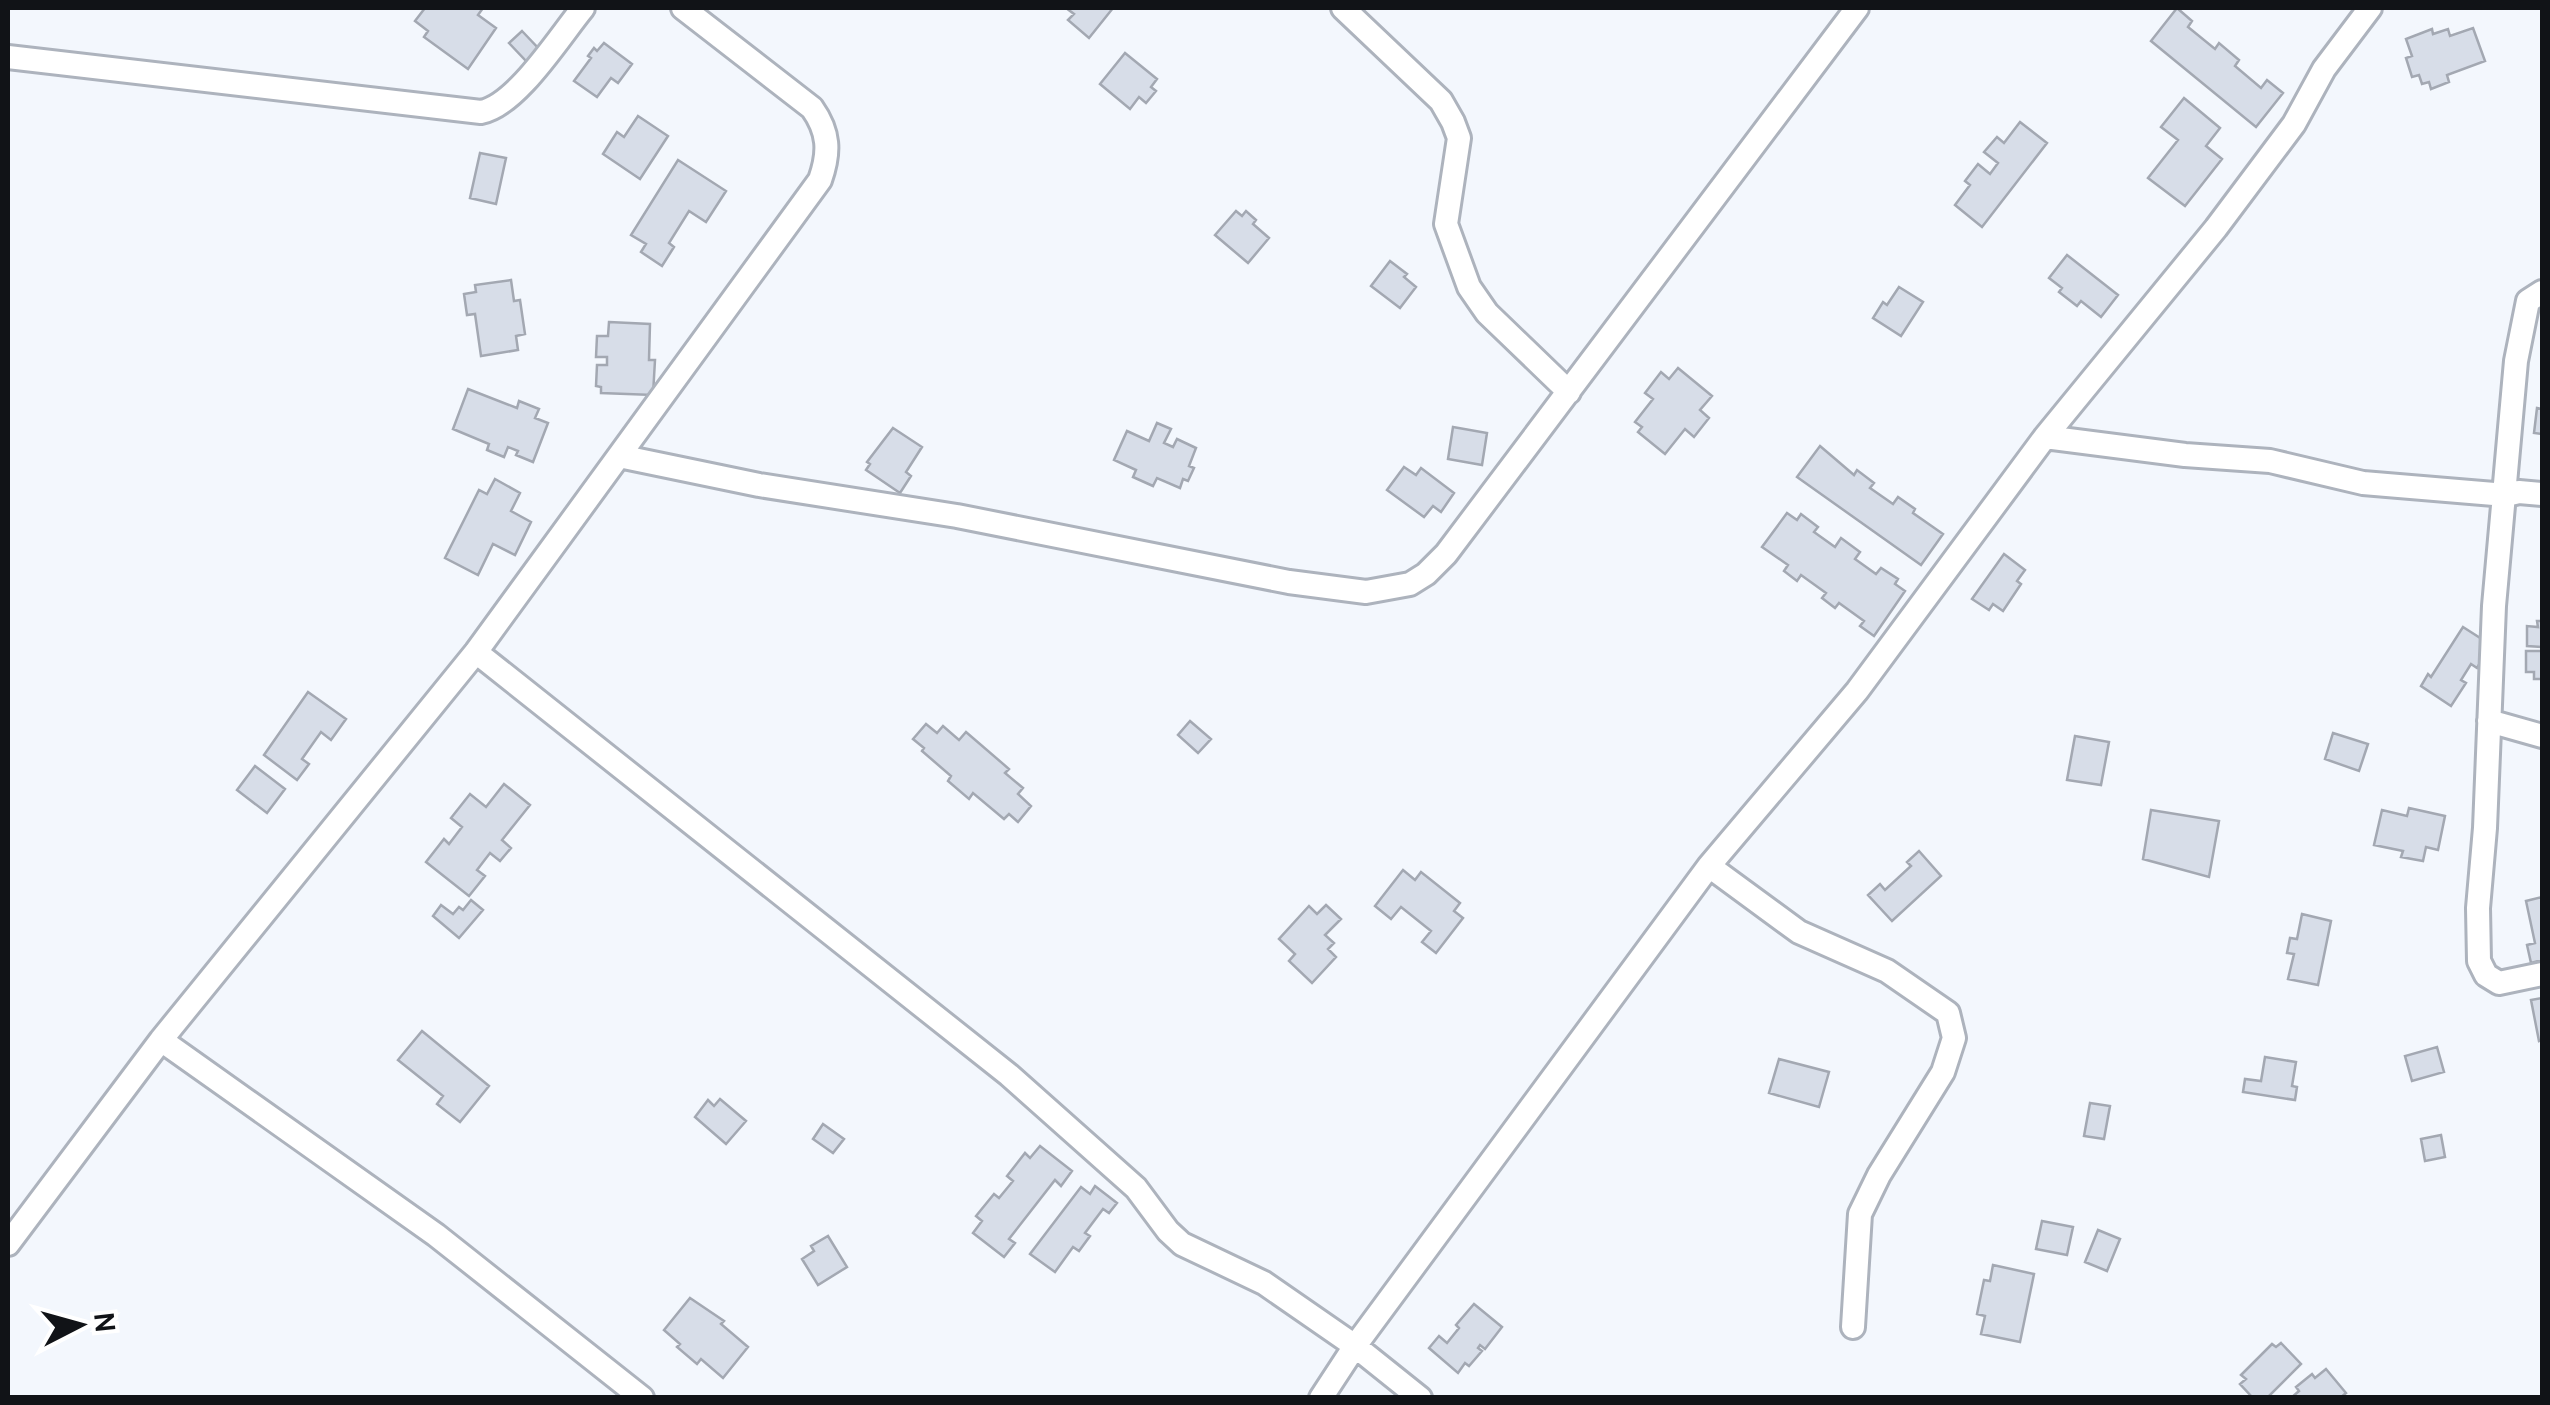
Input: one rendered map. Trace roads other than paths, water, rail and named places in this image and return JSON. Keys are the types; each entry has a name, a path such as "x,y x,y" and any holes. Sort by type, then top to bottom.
{"street":[{"path":"8,56 481,112 493,110 512,96 583,8"},
{"path":"8,1244 162,1040 476,652 820,180 827,161 828,141 824,124 812,108 683,8"},
{"path":"1343,8 1441,101 1459,138 1446,224 1469,287 1488,313 1569,392"},
{"path":"618,456 759,486 957,516 1289,582 1366,592 1410,584 1446,554 1856,8"},
{"path":"1322,1398 1355,1346 1710,866 1856,691 2045,436 2216,228 2294,124 2324,69 2370,8"},
{"path":"2542,292 2528,301 2516,361 2494,606 2486,828 2478,908 2479,960 2486,976 2499,983 2542,974"},
{"path":"2045,436 2185,455 2270,461 2363,483 2506,495 2542,494"},
{"path":"476,652 1009,1075 1123,1176 1182,1244 1264,1283 1355,1346 1420,1398"},
{"path":"2489,721 2542,736"},
{"path":"1710,866 1799,932 1887,971 1948,1012 1954,1038 1944,1072 1879,1175 1860,1214 1853,1327"},
{"path":"162,1040 436,1235 642,1398"}]}
